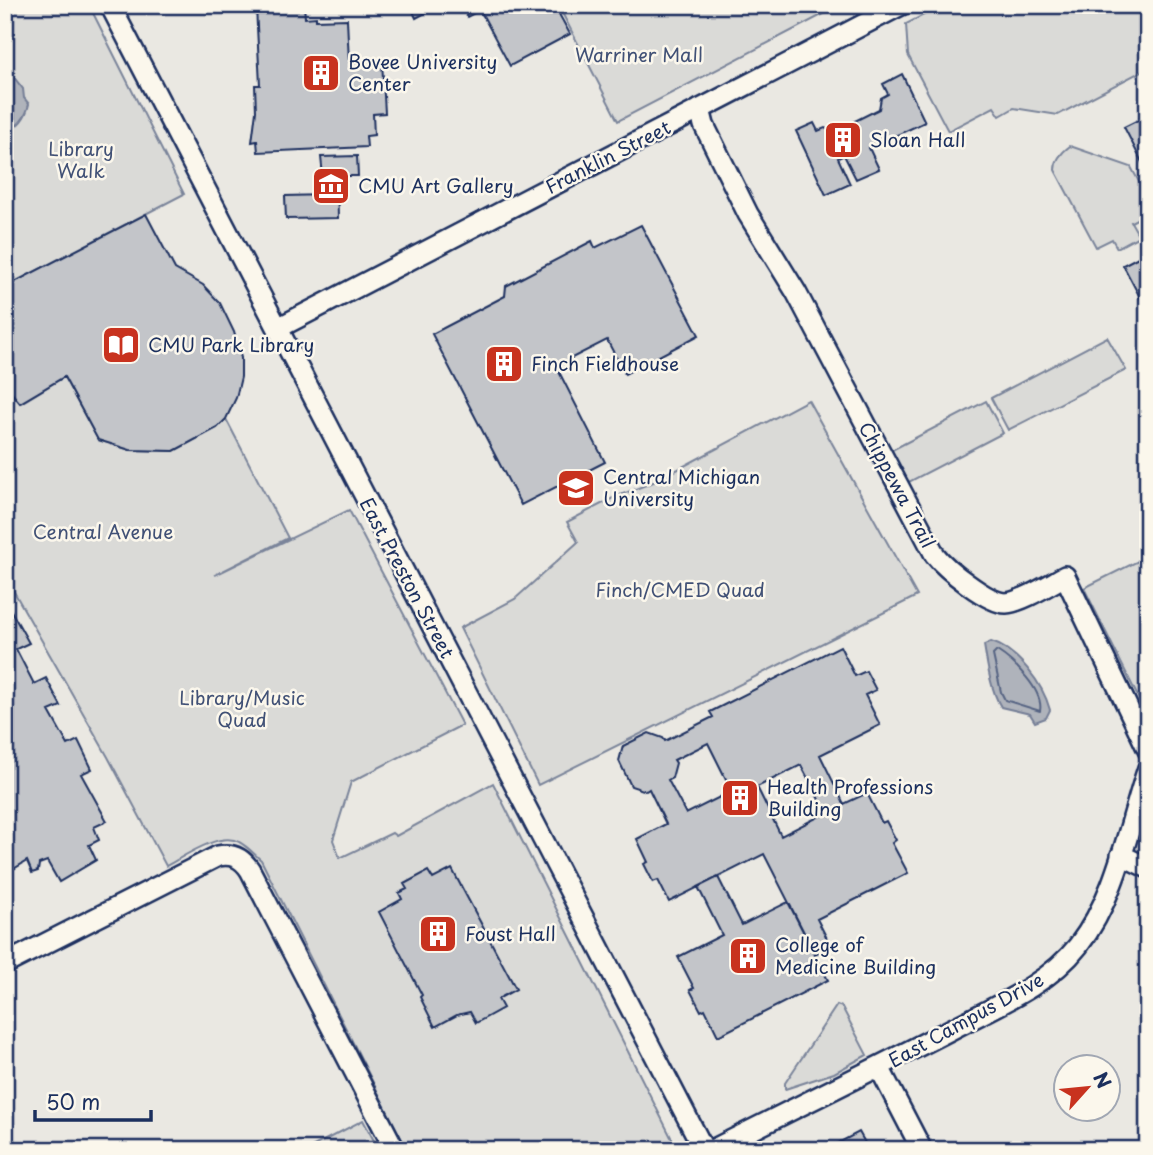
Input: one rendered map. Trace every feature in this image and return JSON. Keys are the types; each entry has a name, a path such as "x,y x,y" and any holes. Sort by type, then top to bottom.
{"street":[{"name":"East Preston Street","path":"110,5 704,1150"},
{"name":"Franklin Street","path":"278,328 901,5"},
{"name":"Chippewa Trail","path":"700,109 704,125 748,214 796,292 934,555 990,599 1004,603 1017,600 1065,576 1148,750"},
{"name":"East Campus Drive","path":"712,1150 1002,1003 1055,970 1077,948 1094,920 1121,855 1148,768"},
{"path":"5,964 218,856 227,854 237,857 250,870 395,1150"},
{"path":"1121,855 1148,868"},
{"path":"880,1067 922,1150"}],"shaded area":[{"name":"Central Michigan University","path":"5,5 1148,5 1148,1150 5,1150"}],"green space":[{"name":"Library Walk","path":"5,5 89,5 184,194 5,287"},
{"name":"Warriner Mall","path":"558,5 841,5 618,121"},
{"path":"943,5 1139,5 1148,22 1148,68 1058,115 1014,108 1000,116 994,107 948,131 908,55 906,24"},
{"path":"1070,146 1131,167 1148,198 1148,213 1131,222 1139,236 1117,248 1112,239 1096,247 1055,170 1056,162"},
{"path":"1107,337 1126,370 1008,430 991,398"},
{"path":"64,377 98,440 130,450 174,451 217,428 226,419 288,538 215,575 349,510 462,725 351,782 333,840 340,858 392,833 396,836 493,783 674,1143 661,1150 407,1150 261,860 239,842 222,840 202,846 166,866 108,757 5,576 5,393 10,391 21,403"},
{"name":"Finch/CMED Quad","path":"808,400 917,596 538,785 460,628 515,599 578,542 567,522 615,497 656,481"},
{"path":"986,401 1003,433 907,483 890,451"},
{"path":"1148,556 1148,713 1084,588"},
{"path":"837,1005 842,1007 867,1055 834,1073 785,1089 785,1083"},
{"path":"363,1120 379,1150 306,1150"}],"water":[{"path":"5,66 23,89 24,98 29,104 21,121 5,132"},
{"path":"991,642 1010,652 1028,669 1047,700 1050,710 1046,718 1035,722 1030,714 1001,707 992,685 984,645"}],"building":[{"name":"Bovee University Center","path":"304,5 305,18 316,17 316,20 347,19 349,62 382,61 385,113 373,114 374,135 366,136 367,147 258,152 257,141 252,142 256,111 255,85 260,85 256,7"},
{"path":"410,5 440,5 416,18"},
{"path":"461,5 541,5 543,10 554,5 570,34 510,66 480,10 467,17"},
{"name":"Sloan Hall","path":"902,74 925,122 869,148 879,169 856,179 844,155 838,158 850,184 826,195 796,131 814,123 818,131 825,128 833,132 879,109 881,98 888,94 883,84"},
{"path":"1148,115 1148,174 1124,127"},
{"name":"CMU Art Gallery","path":"357,156 358,176 337,176 338,218 286,219 285,196 325,195 321,157"},
{"name":"CMU Park Library","path":"146,214 175,269 203,285 220,303 234,332 241,358 241,377 236,398 226,419 217,428 174,451 130,450 98,440 64,377 20,403 10,391 5,393 5,287"},
{"name":"Finch Fieldhouse","path":"641,225 699,335 625,374 607,340 556,366 605,462 521,505 432,334 505,296 506,286 592,241 595,248"},
{"path":"1148,252 1148,303 1144,305 1123,265"},
{"path":"5,600 29,643 16,649 34,684 46,678 61,706 49,711 68,745 78,740 92,769 81,774 107,821 94,827 99,840 89,845 96,860 59,882 47,861 39,864 38,871 32,873 27,861 10,871 5,862"},
{"name":"Health Professions Building","path":"840,646 855,676 866,671 876,690 865,695 880,725 820,755 844,804 867,793 882,823 886,821 896,840 892,843 908,873 817,919 831,946 815,954 764,854 669,902 658,880 653,882 644,864 648,862 637,839 666,824 649,789 646,791 631,786 619,761 623,746 649,733 665,741 713,717 710,712","holes":["708,743 732,791 686,814 668,780 672,778 676,763 674,760","801,765 826,813 781,836 757,787"]},
{"name":"Foust Hall","path":"452,869 516,989 498,999 503,1008 476,1023 470,1012 457,1015 435,1027 420,997 422,995 379,912 402,899 399,893 407,889 404,884 428,871 433,879"},
{"name":"College of Medicine Building","path":"718,877 742,925 788,902 828,980 718,1036 705,1009 701,1011 690,990 694,988 678,957 722,935 698,887"},
{"path":"859,1132 869,1150 825,1150"}],"place":[{"name":"Bovee University Center","path":"321,73"},
{"name":"Sloan Hall","path":"843,140"},
{"name":"CMU Art Gallery","path":"331,186"},
{"name":"CMU Park Library","path":"121,345"},
{"name":"Finch Fieldhouse","path":"504,364"},
{"name":"Central Michigan University","path":"576,488"},
{"name":"Health Professions Building","path":"740,798"},
{"name":"Foust Hall","path":"438,934"},
{"name":"College of Medicine Building","path":"748,956"}],"park label":[{"name":"Central Avenue","path":"103,532"},
{"name":"Library/Music Quad","path":"242,709"}]}
